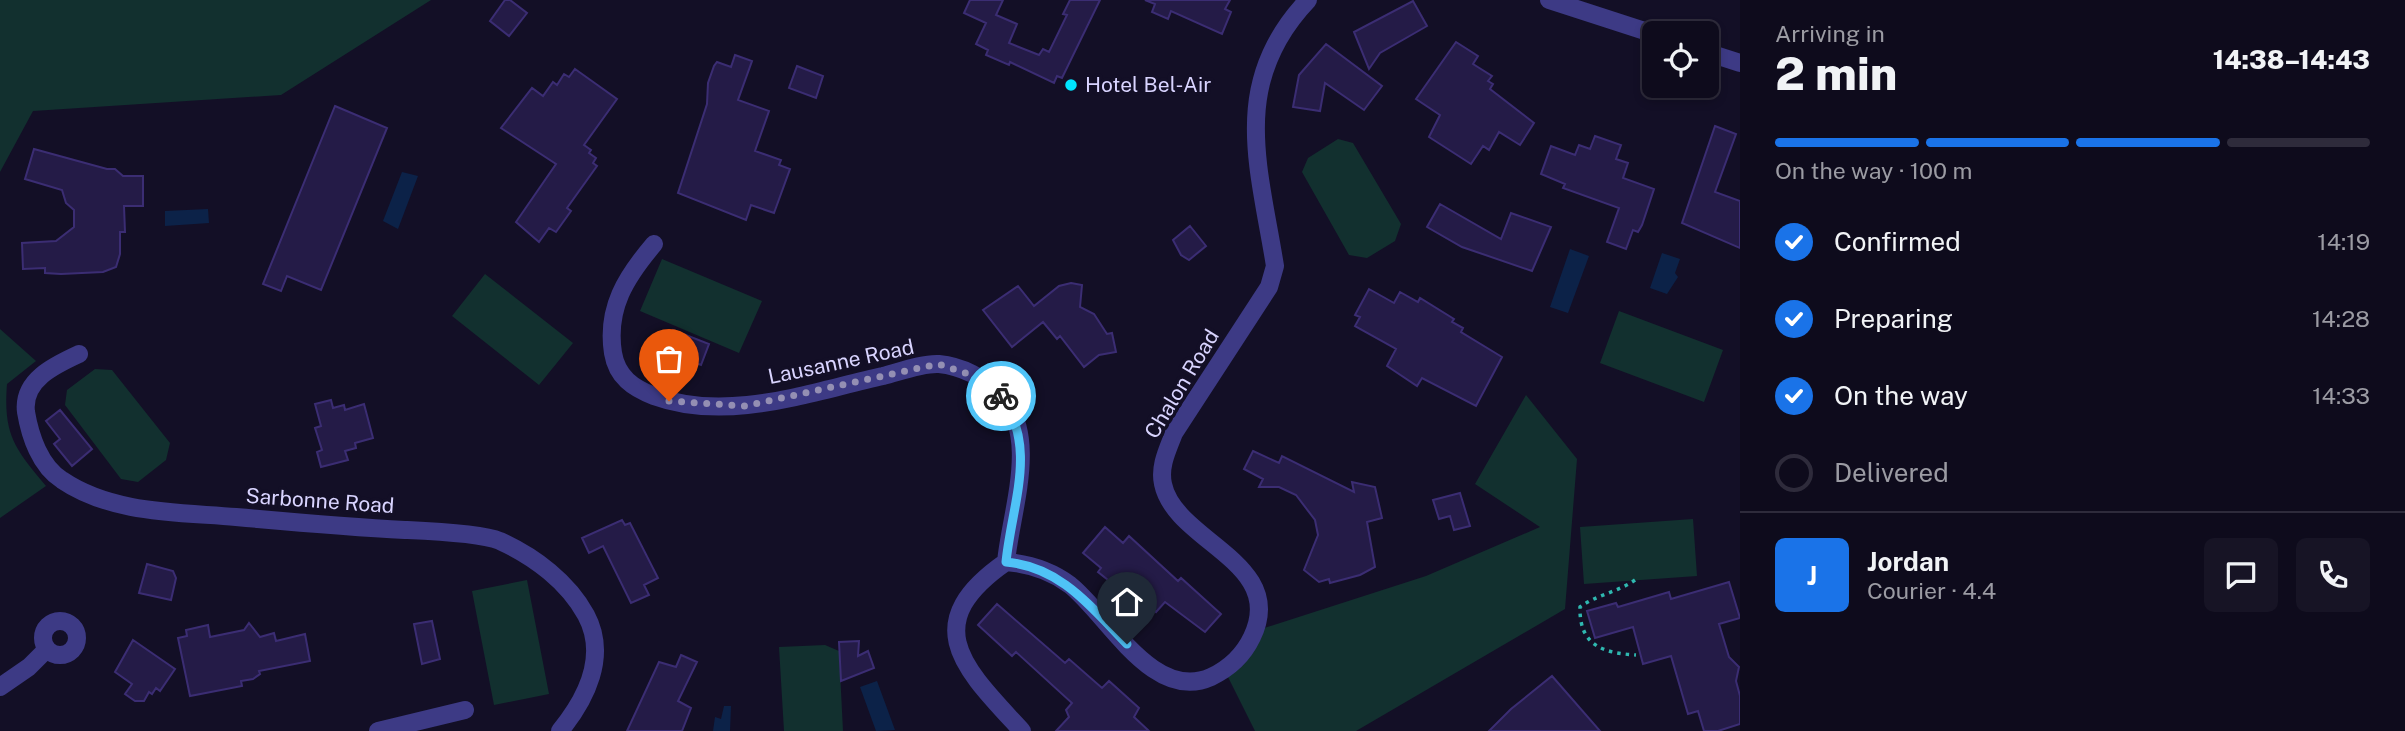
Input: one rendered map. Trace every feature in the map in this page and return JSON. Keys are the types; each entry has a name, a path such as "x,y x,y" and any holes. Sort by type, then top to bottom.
{"street":[{"name":"Chalon Road","path":"1006,562 1029,564 1071,585 1146,663 1179,682 1202,681 1225,671 1244,653 1255,631 1258,611 1255,591 1245,573 1171,502 1163,484 1163,460 1174,433 1269,287 1275,266 1254,131 1257,99 1262,70 1276,41 1308,0"},
{"path":"1549,0 1642,30"},
{"path":"1719,56 1740,63"},
{"name":"Lausanne Road","path":"654,244 631,272 616,299 610,334 622,377 637,390 669,401 745,406 938,364 981,378 1000,394 1013,412 1021,433 1022,456 1006,562"},
{"name":"Sarbonne Road","path":"79,354 47,369 33,385 25,405 30,434 42,458 60,480 105,501 155,510 429,531 498,540 544,567 575,594 592,625 595,668 580,706 560,731"},
{"path":"1006,562 981,579 962,604 956,629 959,655 972,677 1022,731"},
{"path":"0,687 29,667 47,649"},
{"path":"378,731 465,710"}],"path":[{"path":"1635,580 1617,592 1590,600 1580,607 1580,613 1594,645 1606,653 1636,655"}],"green space":[{"path":"0,0 431,0 281,95 33,111 0,172"},
{"path":"1338,139 1353,143 1401,224 1395,241 1367,258 1349,255 1302,172 1308,158"},
{"path":"662,259 762,301 739,353 640,311"},
{"path":"485,274 573,343 539,385 452,316"},
{"path":"1619,311 1723,350 1704,402 1600,363"},
{"path":"0,329 36,361 7,384 7,416 9,429 19,451 46,486 0,518"},
{"path":"95,369 112,370 170,443 166,460 138,482 121,479 65,405 67,390"},
{"path":"1526,395 1577,459 1565,609 1356,731 1255,731 1225,671 1255,631 1426,576 1540,527 1475,484"},
{"path":"1693,519 1697,576 1584,584 1580,527"},
{"path":"527,580 549,694 494,705 472,591"},
{"path":"825,645 839,651 843,731 784,731 779,647"}],"water":[{"path":"402,172 418,176 398,229 383,221"},
{"path":"208,209 209,223 165,226 165,211"},
{"path":"1570,249 1589,256 1568,313 1550,307"},
{"path":"1662,253 1680,259 1675,273 1678,277 1667,294 1650,288"},
{"path":"877,681 895,730 876,731 860,687"},
{"path":"724,706 731,706 730,731 713,731 715,717 721,719"}],"building":[{"path":"505,0 510,0 527,13 509,36 490,21"},
{"path":"970,0 1003,0 996,15 1017,24 1009,43 1039,55 1043,49 1049,52 1067,15 1063,14 1070,0 1100,0 1062,78 1057,76 1054,83 1010,62 1009,65 986,55 988,50 976,44 986,23 964,13"},
{"path":"1145,0 1230,0 1225,9 1231,12 1222,34 1171,11 1168,19 1152,12 1155,4"},
{"path":"1413,1 1427,26 1380,53 1369,69 1354,32"},
{"path":"1456,42 1478,56 1473,64 1492,76 1488,81 1493,84 1490,89 1534,123 1520,145 1499,132 1489,150 1483,146 1471,164 1429,137 1440,115 1416,99"},
{"path":"1326,44 1382,86 1364,110 1325,83 1320,111 1293,107 1299,75"},
{"path":"735,55 752,61 738,100 769,111 755,151 781,160 779,165 790,169 774,213 751,205 746,220 678,193 707,104 708,83 714,66 717,62 731,67"},
{"path":"797,66 823,76 816,98 789,88"},
{"path":"575,69 617,99 584,145 596,158 593,163 597,166 567,208 571,211 556,232 549,228 539,242 516,222 556,164 501,128 532,88 543,96 553,82 557,85 564,74 569,77"},
{"path":"335,106 387,128 321,290 287,276 281,291 263,284"},
{"path":"1715,126 1736,134 1715,192 1740,201 1740,248 1682,223"},
{"path":"1595,136 1621,145 1616,159 1628,163 1623,178 1654,189 1642,225 1638,232 1633,230 1626,249 1607,242 1619,208 1563,188 1565,184 1541,174 1551,146 1575,155 1579,145 1590,149"},
{"path":"34,149 115,169 123,176 143,176 143,206 124,206 125,232 120,232 120,254 116,267 103,272 61,274 45,273 45,268 23,269 22,243 56,241 74,227 74,210 66,203 62,190 25,179"},
{"path":"1440,204 1501,239 1511,213 1551,227 1532,271 1462,247 1427,227"},
{"path":"1190,226 1206,246 1189,260 1181,255 1173,240"},
{"path":"1071,283 1082,285 1080,307 1094,314 1107,334 1112,333 1116,352 1099,355 1084,367 1060,336 1057,339 1043,322 1012,347 983,310 1018,286 1034,306 1059,286"},
{"path":"1369,289 1394,303 1400,292 1418,302 1420,298 1454,319 1452,322 1463,328 1461,332 1502,357 1476,406 1422,378 1417,386 1387,366 1396,349 1355,326 1360,317 1355,315"},
{"path":"673,330 709,344 701,365 665,351"},
{"path":"331,400 333,408 344,405 345,410 364,404 373,438 355,443 356,448 345,451 348,460 321,467 317,452 322,450 315,428 321,426 315,404"},
{"path":"60,410 92,449 72,466 54,444 60,439 46,421"},
{"path":"1253,451 1279,463 1282,456 1354,492 1352,482 1375,487 1382,518 1367,522 1375,567 1360,575 1330,583 1329,579 1319,582 1304,570 1318,535 1315,520 1296,495 1279,487 1259,487 1263,479 1244,469"},
{"path":"1460,493 1470,526 1454,530 1450,516 1439,519 1433,500"},
{"path":"622,520 625,525 630,523 658,578 644,585 649,595 631,603 603,546 589,553 582,538"},
{"path":"1105,527 1123,543 1129,536 1178,581 1181,578 1221,614 1205,632 1165,602 1156,612 1149,606 1146,610 1098,572 1101,568 1083,553"},
{"path":"147,564 173,571 176,578 171,600 139,593"},
{"path":"1729,582 1740,618 1719,624 1729,657 1739,667 1736,681 1740,696 1740,724 1718,731 1704,731 1698,711 1688,714 1671,656 1643,664 1633,627 1595,638 1587,611 1616,603 1618,607 1669,592 1671,599"},
{"path":"997,604 1065,663 1069,659 1102,688 1109,681 1139,708 1134,717 1149,731 1056,731 1069,717 1066,710 1072,703 1016,652 1012,656 978,625"},
{"path":"432,621 440,659 422,664 414,624"},
{"path":"249,623 260,637 274,633 276,641 305,634 310,661 259,671 260,674 253,679 241,681 242,686 190,696 178,638 187,636 186,630 208,625 210,637 244,630"},
{"path":"133,640 175,669 160,691 156,688 152,694 149,692 144,701 135,701 125,694 132,684 115,672"},
{"path":"859,641 858,656 868,651 874,668 841,681 839,642"},
{"path":"681,655 697,662 678,701 691,708 682,731 627,731 659,662 676,667"},
{"path":"1552,676 1600,731 1489,731 1511,709"}],"way so far":[{"path":"669,401 708,406 745,406 938,364 962,369 981,378 1001,396"}],"place":[{"name":"Hotel Bel-Air","path":"1071,85"}],"route":[{"path":"1001,396 1013,412 1021,433 1022,456 1006,562 1029,564 1050,572 1071,585 1127,644"}]}
